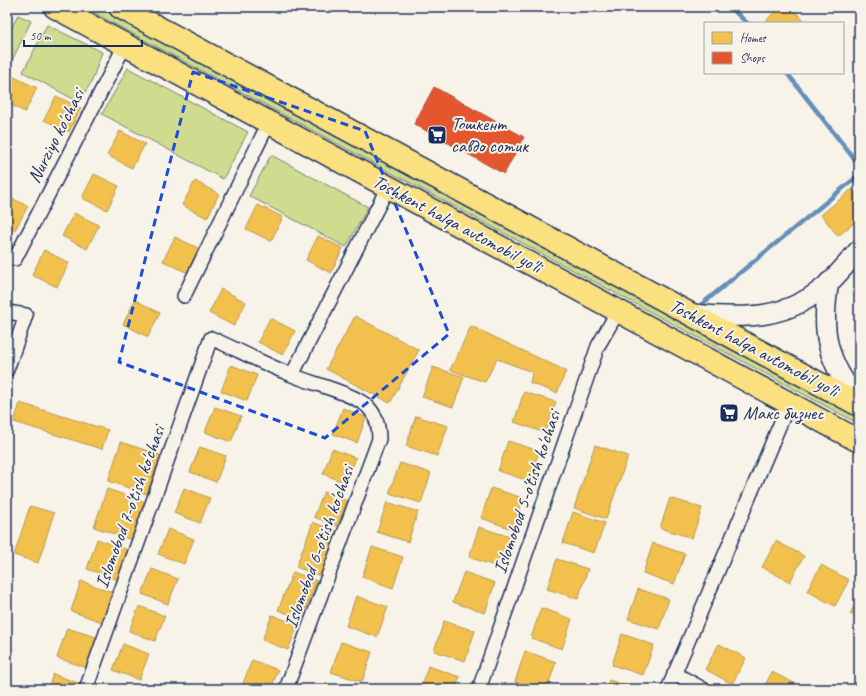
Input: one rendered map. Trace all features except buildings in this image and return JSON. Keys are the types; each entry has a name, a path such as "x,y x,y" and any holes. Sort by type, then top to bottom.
{"highway":[{"name":"Toshkent halqa avtomobil yo'li","path":"55,7 859,441"},
{"name":"Toshkent halqa avtomobil yo'li","path":"120,7 859,405"}],"street":[{"name":"Nurziyo ko'chasi","path":"7,254 15,259 125,45"},
{"path":"184,296 269,122"},
{"path":"292,375 388,187"},
{"path":"691,314 730,318 747,318 765,315 797,304 829,282 859,250"},
{"path":"829,282 824,319 826,340 838,374 859,401"},
{"name":"Islomobod 5-o'tish ko'chasi","path":"479,689 598,346 618,311"},
{"path":"7,312 26,315 7,370"},
{"name":"Islomobod 7-o'tish ko'chasi","path":"86,689 211,338 292,375"},
{"name":"Islomobod 6-o'tish ko'chasi","path":"286,689 379,439 379,427 375,416 368,406 292,375"},
{"path":"668,689 789,403"},
{"path":"674,673 703,689"}],"highlighted area":[{"path":"193,72 365,131 449,334 325,438 119,362"}],"green space":[{"path":"83,7 105,7 859,413 859,424"},
{"path":"18,15 31,21 8,69 7,37"},
{"path":"47,25 102,52 92,81 79,102 23,72"},
{"path":"128,68 248,132 223,179 102,114"},
{"path":"271,155 368,207 346,247 249,196"}],"waterway":[{"path":"730,7 746,22"},
{"path":"788,74 859,165"},
{"path":"702,304 859,175"}],"place":[{"name":"Тошкент савдо сотик","path":"437,135"},
{"name":"Макс бизнес","path":"729,413"}]}
